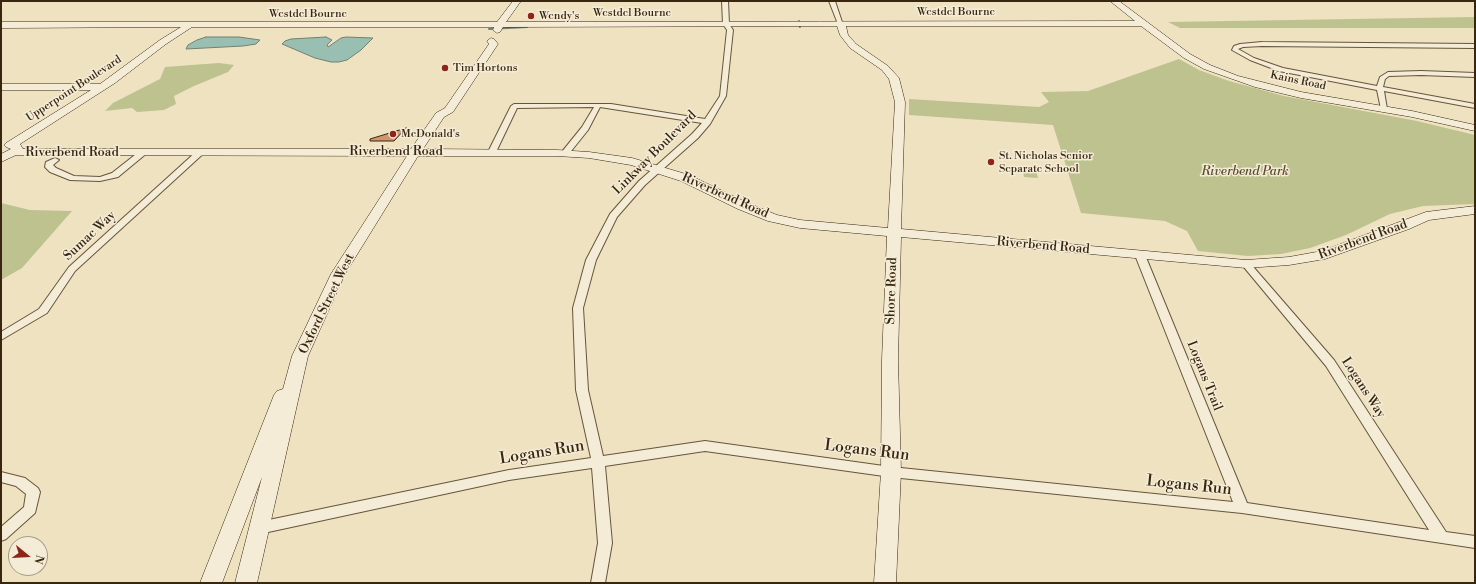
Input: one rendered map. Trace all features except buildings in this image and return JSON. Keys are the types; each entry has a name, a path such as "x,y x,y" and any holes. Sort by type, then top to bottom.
{"street":[{"name":"Oxford Street West","path":"246,583 300,356 338,274 415,152 440,116 449,110 494,44 491,41 500,24 517,1"},
{"name":"Linkway Boulevard","path":"598,583 605,542 598,462 582,390 578,308 591,260 613,216 642,183 695,136 707,122 723,96 730,30 726,24 725,1"},
{"path":"832,1 841,24"},
{"name":"Kains Road","path":"1114,1 1186,56 1207,67 1235,78 1301,95 1384,109 1475,128"},
{"name":"Kains Road","path":"1121,1 1135,14 1134,15"},
{"name":"Westdel Bourne","path":"1,25 1144,23"},
{"name":"Shore Road","path":"841,24 844,35 853,46 885,68 894,78 900,102 890,360 891,472 885,583"},
{"name":"Upperpoint Boulevard","path":"9,148 118,77 163,42 190,25"},
{"path":"1475,46 1262,44 1242,45 1236,47 1235,50 1252,59 1281,70 1380,87 1475,106"},
{"path":"1384,109 1380,87 1382,78 1388,74 1421,73 1475,75"},
{"path":"1,87 104,86"},
{"path":"565,153 585,128 598,105"},
{"path":"492,152 514,106 611,106 707,122"},
{"path":"1,158 9,148"},
{"name":"Riverbend Road","path":"9,148 143,153 565,153 613,158 659,169 685,178 743,206 773,218 810,225 1246,264 1289,261 1325,255 1404,226 1426,216 1475,210"},
{"path":"55,160 49,164 48,167 53,170 73,178 100,179 115,175 143,153"},
{"name":"Sumac Way","path":"1,337 43,311 72,269 200,153"},
{"name":"Logans Trail","path":"1140,255 1242,508"},
{"name":"Logans Way","path":"1246,264 1330,363 1442,538"},
{"path":"211,583 278,407 300,356"},
{"name":"Logans Run","path":"259,528 509,475 705,446 891,472 1242,508 1475,542"},
{"path":"1,477 20,482 32,492 30,509 1,535"}],"green space":[{"path":"1475,17 1475,28 1180,28 1168,22"},
{"name":"Riverbend Park","path":"1179,59 1199,70 1229,81 1284,96 1417,121 1475,135 1475,204 1423,206 1390,214 1346,235 1310,248 1281,254 1248,256 1198,251 1187,231 1165,221 1081,213 1053,125 909,115 909,99 1039,107 1049,102 1041,92 1088,91"},
{"path":"219,63 234,65 228,72 174,96 176,104 164,110 137,112 132,108 105,111 113,103 160,79 165,67"},
{"path":"1022,166 1035,167 1038,178 1024,177"},
{"path":"1,203 30,210 72,211 22,268 1,280"}],"water":[{"path":"206,37 239,37 260,40 256,44 243,46 186,49 188,45"},
{"path":"326,37 332,40 327,45 328,47 341,38 346,37 373,38 361,50 347,60 339,62 331,62 315,58 282,44 291,39"}],"waterway":[{"path":"799,21 800,27"},
{"path":"489,29 527,27"}],"place":[{"name":"Wendy's","path":"531,16"},
{"name":"Tim Hortons","path":"445,68"},
{"name":"McDonald's","path":"393,134"},
{"name":"St. Nicholas Senior Separate School","path":"991,162"}]}
